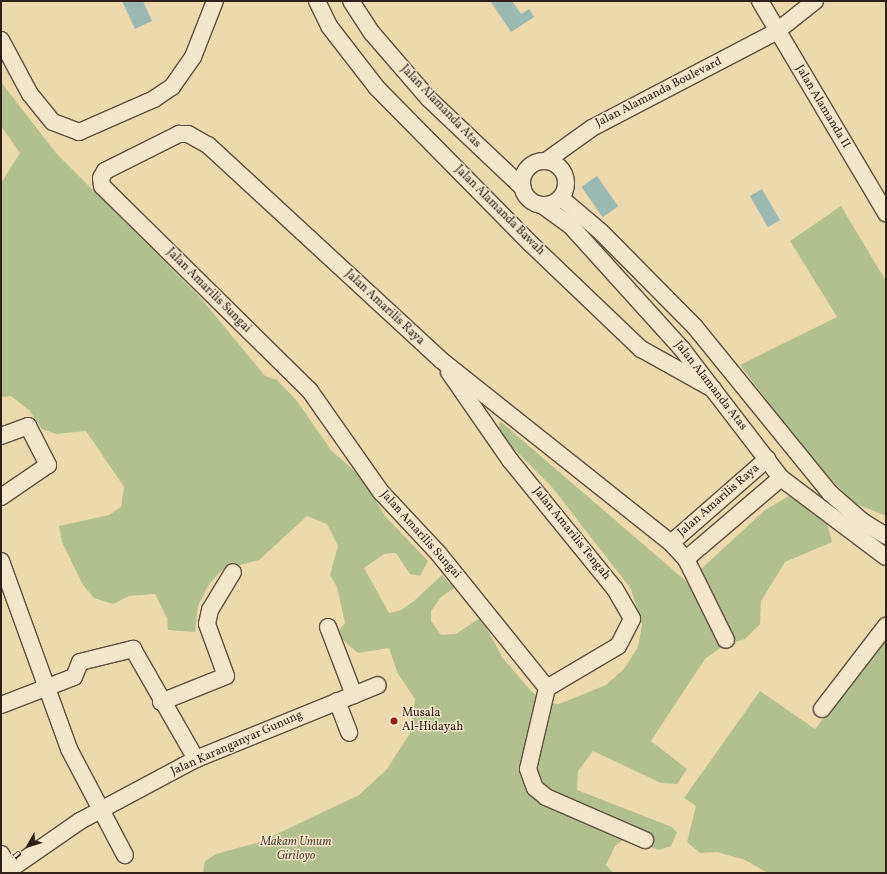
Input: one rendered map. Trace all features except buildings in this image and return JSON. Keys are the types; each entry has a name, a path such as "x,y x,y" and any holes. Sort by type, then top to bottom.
{"street":[{"path":"1,40 30,94 53,122 79,132 154,99 172,88 193,57 215,1"},
{"name":"Jalan Alamanda Bawah","path":"317,1 329,26 377,88 531,244 641,349 713,389"},
{"name":"Jalan Alamanda Atas","path":"350,1 372,33 429,99 523,188"},
{"name":"Jalan Alamanda II","path":"760,1 776,32 886,213"},
{"name":"Jalan Alamanda Boulevard","path":"523,188 528,169 546,161 592,128 776,32 815,1"},
{"name":"Jalan Amarilis Raya","path":"102,186 100,178 105,171 179,134 188,134 202,141 441,360"},
{"path":"523,188 530,200 542,205 561,198 566,179 559,167 546,161"},
{"name":"Jalan Amarilis Sungai","path":"102,186 310,391 381,492 440,554 547,688"},
{"name":"Jalan Alamanda Atas","path":"561,198 601,232 695,327 830,492 862,522 886,536"},
{"name":"Jalan Alamanda Atas","path":"542,205 570,225 596,252 713,389 781,478 886,557"},
{"name":"Jalan Amarilis Tengah","path":"441,360 472,394 615,589 632,619 618,646 547,688"},
{"name":"Jalan Amarilis Raya","path":"472,394 671,543 686,559 726,640"},
{"path":"1,436 28,426 48,463 34,477 1,497"},
{"name":"Jalan Amarilis Raya","path":"671,543 767,459"},
{"name":"Jalan Amarilis Raya","path":"686,559 781,478"},
{"path":"720,500 736,517"},
{"path":"3,569 48,687 69,749 99,810 125,855"},
{"path":"161,702 226,676 207,624 210,610 233,572"},
{"path":"822,709 886,626"},
{"path":"328,627 354,695"},
{"path":"1,705 76,675 80,662 133,649 161,702 196,759"},
{"name":"Jalan Karanganyar Gunung","path":"1,854 9,872 99,810 196,759 337,701 378,686"},
{"path":"547,688 528,769 535,788 546,797 645,840"},
{"path":"337,701 349,733"}],"green space":[{"name":"Makam Umum Giriloyo","path":"1,82 56,153 199,296 265,376 277,380 297,401 331,450 363,479 385,516 428,561 420,576 410,574 396,553 384,554 364,568 389,613 401,610 414,601 442,575 454,588 441,597 431,611 431,621 441,635 456,634 481,617 502,657 531,691 547,703 559,704 606,685 624,669 638,647 642,625 631,589 552,487 498,433 500,421 687,582 765,510 789,496 826,520 832,542 785,562 761,601 760,624 745,639 723,646 705,659 651,741 687,769 677,784 661,783 593,751 578,771 577,790 672,827 677,832 671,846 659,850 626,838 615,846 606,865 614,873 203,873 205,861 216,854 260,842 359,795 387,769 410,733 415,699 398,674 389,648 358,653 336,634 345,623 337,587 330,575 338,546 327,524 307,516 259,560 222,570 209,584 198,606 195,632 168,630 167,618 155,594 129,596 113,604 94,598 83,585 62,542 59,526 109,515 121,507 124,487 86,431 56,434 42,429 29,410 11,396 1,397 1,183 20,153 1,126"},
{"path":"841,206 886,281 886,516 854,503 811,459 740,365 837,317 790,241"},
{"path":"886,637 886,873 768,873 745,860 717,852 700,853 687,842 696,806 684,798 760,691 815,729"}],"water":[{"path":"122,1 143,1 152,21 135,29"},
{"path":"512,1 521,14 529,9 534,17 511,32 491,2"},
{"path":"597,176 618,206 603,217 581,187"},
{"path":"762,189 780,220 768,227 750,196"}],"place":[{"name":"Musala Al-Hidayah","path":"394,721"}]}
